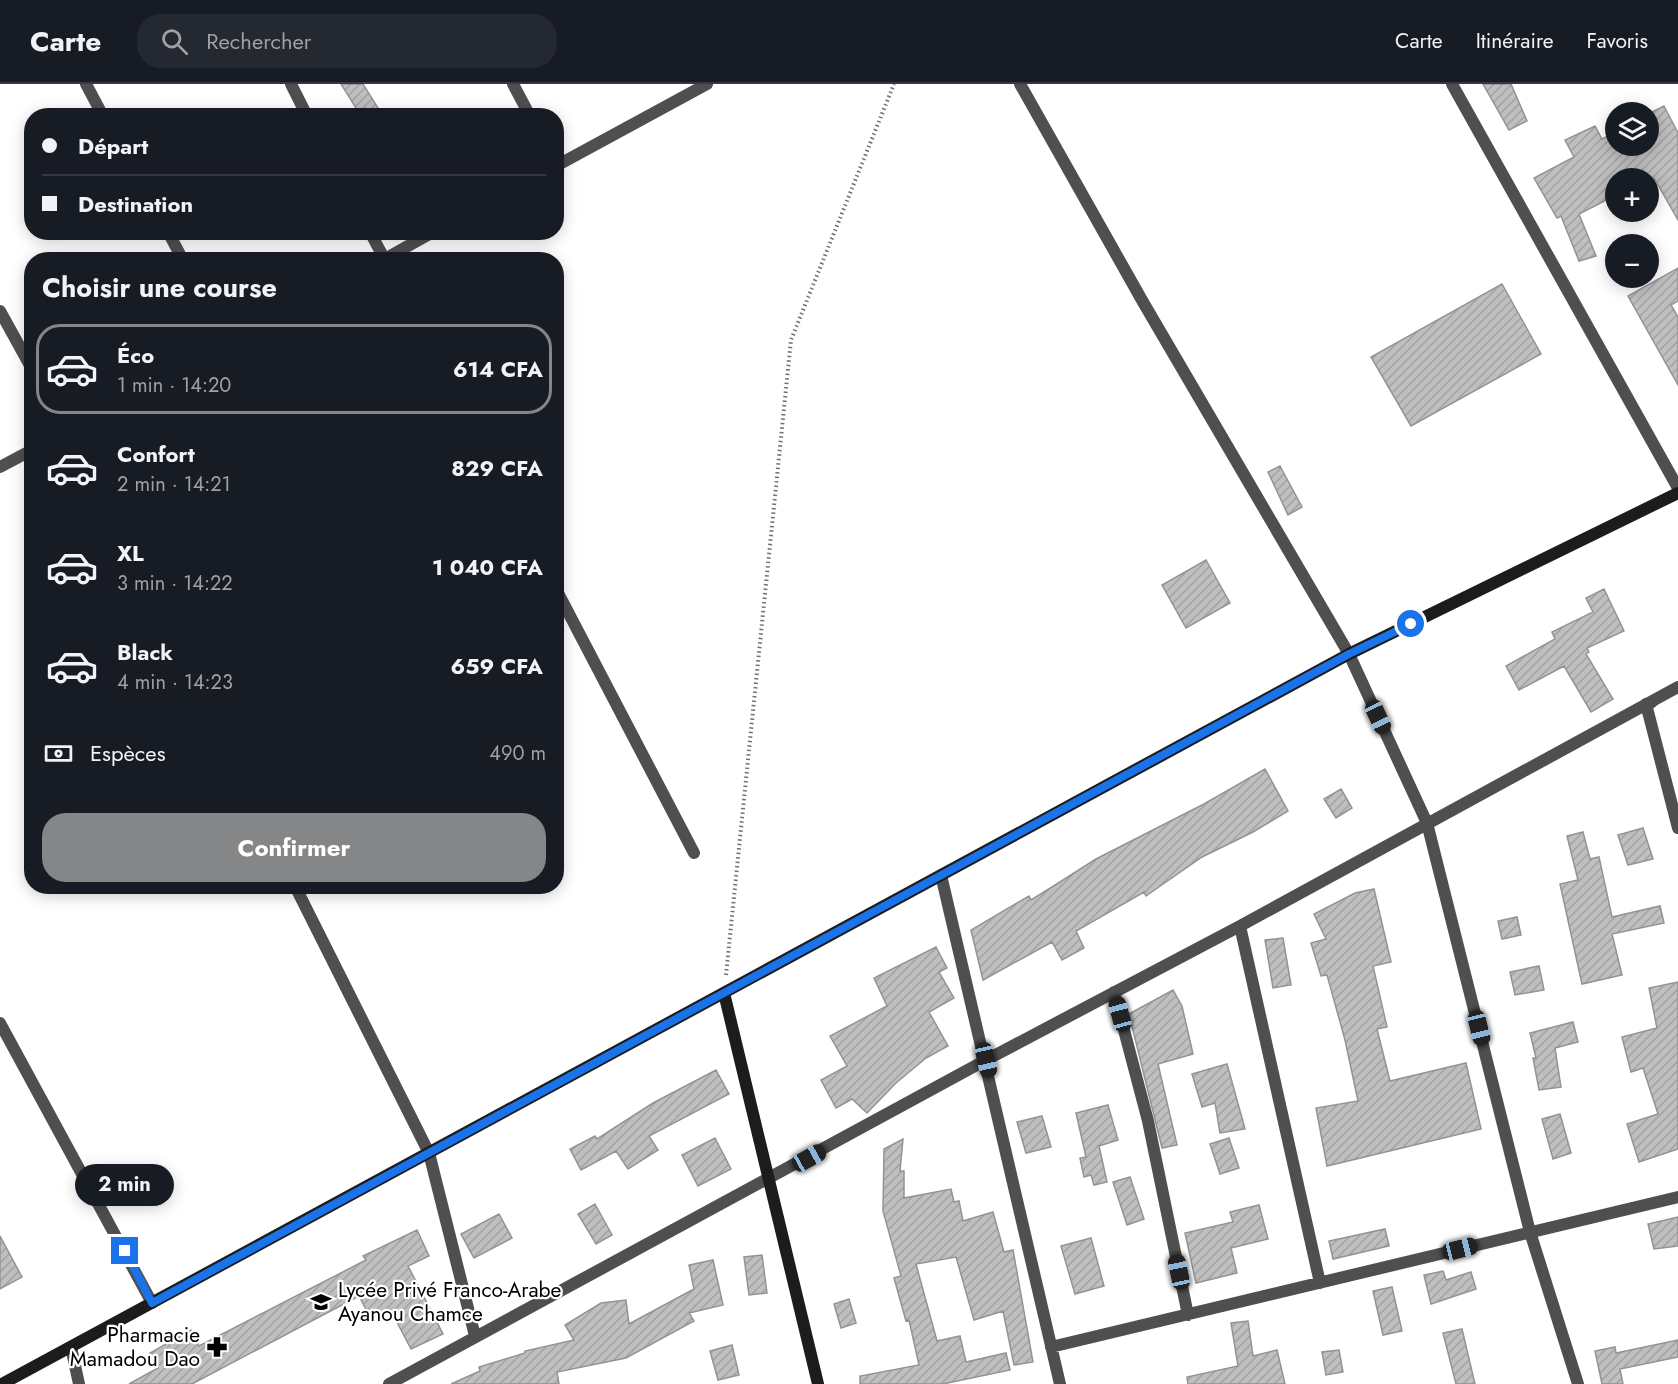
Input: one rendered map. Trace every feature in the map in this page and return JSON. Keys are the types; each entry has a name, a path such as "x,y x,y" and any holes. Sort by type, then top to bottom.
{"street":[{"path":"86,84 99,108"},
{"path":"291,84 304,108"},
{"path":"513,84 526,108"},
{"path":"564,162 707,84"},
{"path":"1020,84 1143,302 1349,654 1427,823 1530,1232 1578,1384"},
{"path":"1452,84 1678,488"},
{"path":"397,252 418,240"},
{"path":"0,311 24,354"},
{"path":"0,467 24,454"},
{"path":"2,1384 1349,654 1678,493"},
{"path":"564,604 694,853"},
{"path":"389,1384 986,1060 1240,926 1678,687"},
{"path":"1646,704 1678,695"},
{"path":"1646,704 1678,828"},
{"path":"941,875 1060,1384"},
{"path":"299,894 429,1153 475,1336"},
{"path":"1240,926 1320,1283"},
{"path":"1114,992 1148,1121 1188,1314"},
{"path":"724,993 818,1384"},
{"path":"0,1023 152,1303"},
{"path":"1051,1347 1678,1197"},
{"path":"70,1347 79,1384"}],"path":[{"path":"724,993 791,340 894,84"}],"building":[{"path":"341,84 363,84 378,108 356,108"},
{"path":"1483,84 1511,84 1527,121 1509,130"},
{"path":"1664,106 1678,133 1678,220 1659,187 1659,168 1605,168 1605,201 1579,214 1596,256 1579,261 1561,216 1557,218 1534,178 1574,157 1565,140 1595,126 1602,139 1605,138 1605,156 1659,156 1659,108"},
{"path":"1678,268 1678,301 1671,305 1678,317 1678,385 1628,296 1642,288 1659,288 1659,279"},
{"path":"1502,284 1541,354 1411,426 1371,357"},
{"path":"1280,466 1302,507 1288,515 1268,472"},
{"path":"1206,560 1230,603 1186,628 1162,585"},
{"path":"1604,589 1624,631 1587,648 1589,652 1586,654 1613,699 1591,712 1564,666 1519,690 1506,666 1555,639 1552,632 1593,612 1586,598"},
{"path":"1265,769 1288,811 1253,832 1202,857 1146,896 1144,892 1076,931 1084,948 1062,960 1052,942 983,980 971,930 1029,896 1031,900 1096,859 1204,804"},
{"path":"1341,789 1352,808 1336,818 1324,799"},
{"path":"1643,828 1653,859 1628,865 1618,835"},
{"path":"1583,832 1590,859 1599,857 1612,917 1660,906 1664,923 1612,934 1622,975 1582,984 1560,884 1578,880 1567,836"},
{"path":"1374,889 1391,962 1373,966 1387,1027 1377,1029 1390,1081 1466,1063 1481,1129 1327,1166 1316,1108 1358,1101 1345,1040 1327,975 1321,976 1311,943 1326,939 1314,914 1355,893"},
{"path":"1517,917 1521,935 1502,939 1498,921"},
{"path":"1283,938 1291,985 1273,988 1265,940"},
{"path":"936,947 947,968 939,972 954,998 929,1012 948,1046 926,1058 896,1083 867,1113 852,1099 836,1108 821,1080 847,1066 830,1036 887,1006 874,978"},
{"path":"1539,966 1544,990 1515,995 1510,972"},
{"path":"1678,982 1678,1149 1639,1162 1627,1124 1658,1114 1643,1068 1631,1072 1622,1037 1657,1028 1649,988"},
{"path":"1173,990 1182,1006 1193,1054 1158,1064 1177,1145 1162,1148 1129,1014"},
{"path":"1573,1022 1578,1042 1555,1048 1561,1087 1539,1090 1533,1058 1536,1058 1530,1033"},
{"path":"1227,1064 1245,1129 1220,1133 1215,1103 1202,1107 1192,1074"},
{"path":"716,1070 729,1094 649,1136 658,1150 628,1169 616,1151 581,1170 570,1149 595,1136 597,1139 653,1103"},
{"path":"1108,1105 1118,1140 1099,1146 1107,1182 1094,1185 1091,1175 1084,1177 1080,1158 1086,1157 1076,1113"},
{"path":"1560,1114 1571,1153 1553,1159 1542,1119"},
{"path":"1042,1116 1051,1147 1026,1153 1017,1122"},
{"path":"715,1138 731,1169 698,1186 682,1155"},
{"path":"1229,1138 1239,1168 1220,1174 1210,1144"},
{"path":"903,1139 900,1171 904,1171 904,1198 951,1189 954,1202 959,1201 963,1221 993,1212 1004,1252 1013,1250 1033,1362 1014,1365 1003,1311 974,1320 956,1257 916,1264 937,1341 960,1336 966,1362 1006,1353 1010,1370 943,1384 860,1384 860,1376 919,1365 909,1320 906,1321 894,1278 901,1276 883,1211 884,1149"},
{"path":"1130,1177 1144,1219 1127,1225 1113,1182"},
{"path":"595,1204 612,1235 596,1244 578,1214"},
{"path":"1259,1205 1268,1239 1231,1248 1237,1273 1196,1283 1185,1233 1233,1222 1230,1212"},
{"path":"499,1214 512,1238 474,1258 461,1234"},
{"path":"1678,1217 1678,1246 1654,1249 1648,1224"},
{"path":"1385,1229 1389,1246 1333,1259 1329,1241"},
{"path":"417,1230 429,1256 408,1266 443,1334 411,1349 390,1309 371,1319 359,1296 192,1384 129,1384 158,1368 150,1353 191,1330 199,1346 366,1260 363,1256"},
{"path":"0,1236 22,1277 0,1289"},
{"path":"1091,1238 1104,1286 1075,1294 1061,1246"},
{"path":"762,1255 767,1293 749,1295 744,1257"},
{"path":"713,1260 723,1305 689,1313 694,1321 626,1358 557,1372 559,1384 451,1384 480,1371 479,1367 525,1353 525,1351 574,1340 565,1325 601,1303 626,1300 629,1324 694,1289 689,1265"},
{"path":"1443,1271 1446,1280 1471,1272 1476,1289 1431,1304 1424,1275"},
{"path":"1392,1287 1402,1331 1383,1335 1373,1291"},
{"path":"849,1299 856,1323 841,1328 834,1304"},
{"path":"1248,1321 1253,1356 1277,1350 1285,1384 1188,1384 1187,1377 1238,1366 1231,1323"},
{"path":"1462,1329 1475,1384 1456,1384 1443,1333"},
{"path":"1678,1340 1678,1357 1620,1369 1623,1384 1602,1384 1595,1351 1615,1347 1616,1353"},
{"path":"732,1345 739,1375 718,1380 710,1351"},
{"path":"1339,1350 1343,1372 1326,1375 1322,1352"}],"place":[{"name":"Lycée Privé Franco-Arabe Ayanou Chamce","path":"321,1302"},
{"name":"Pharmacie Mamadou Dao","path":"217,1347"}],"route":[{"path":"125,1251 152,1303 1349,654 1411,624"}]}
